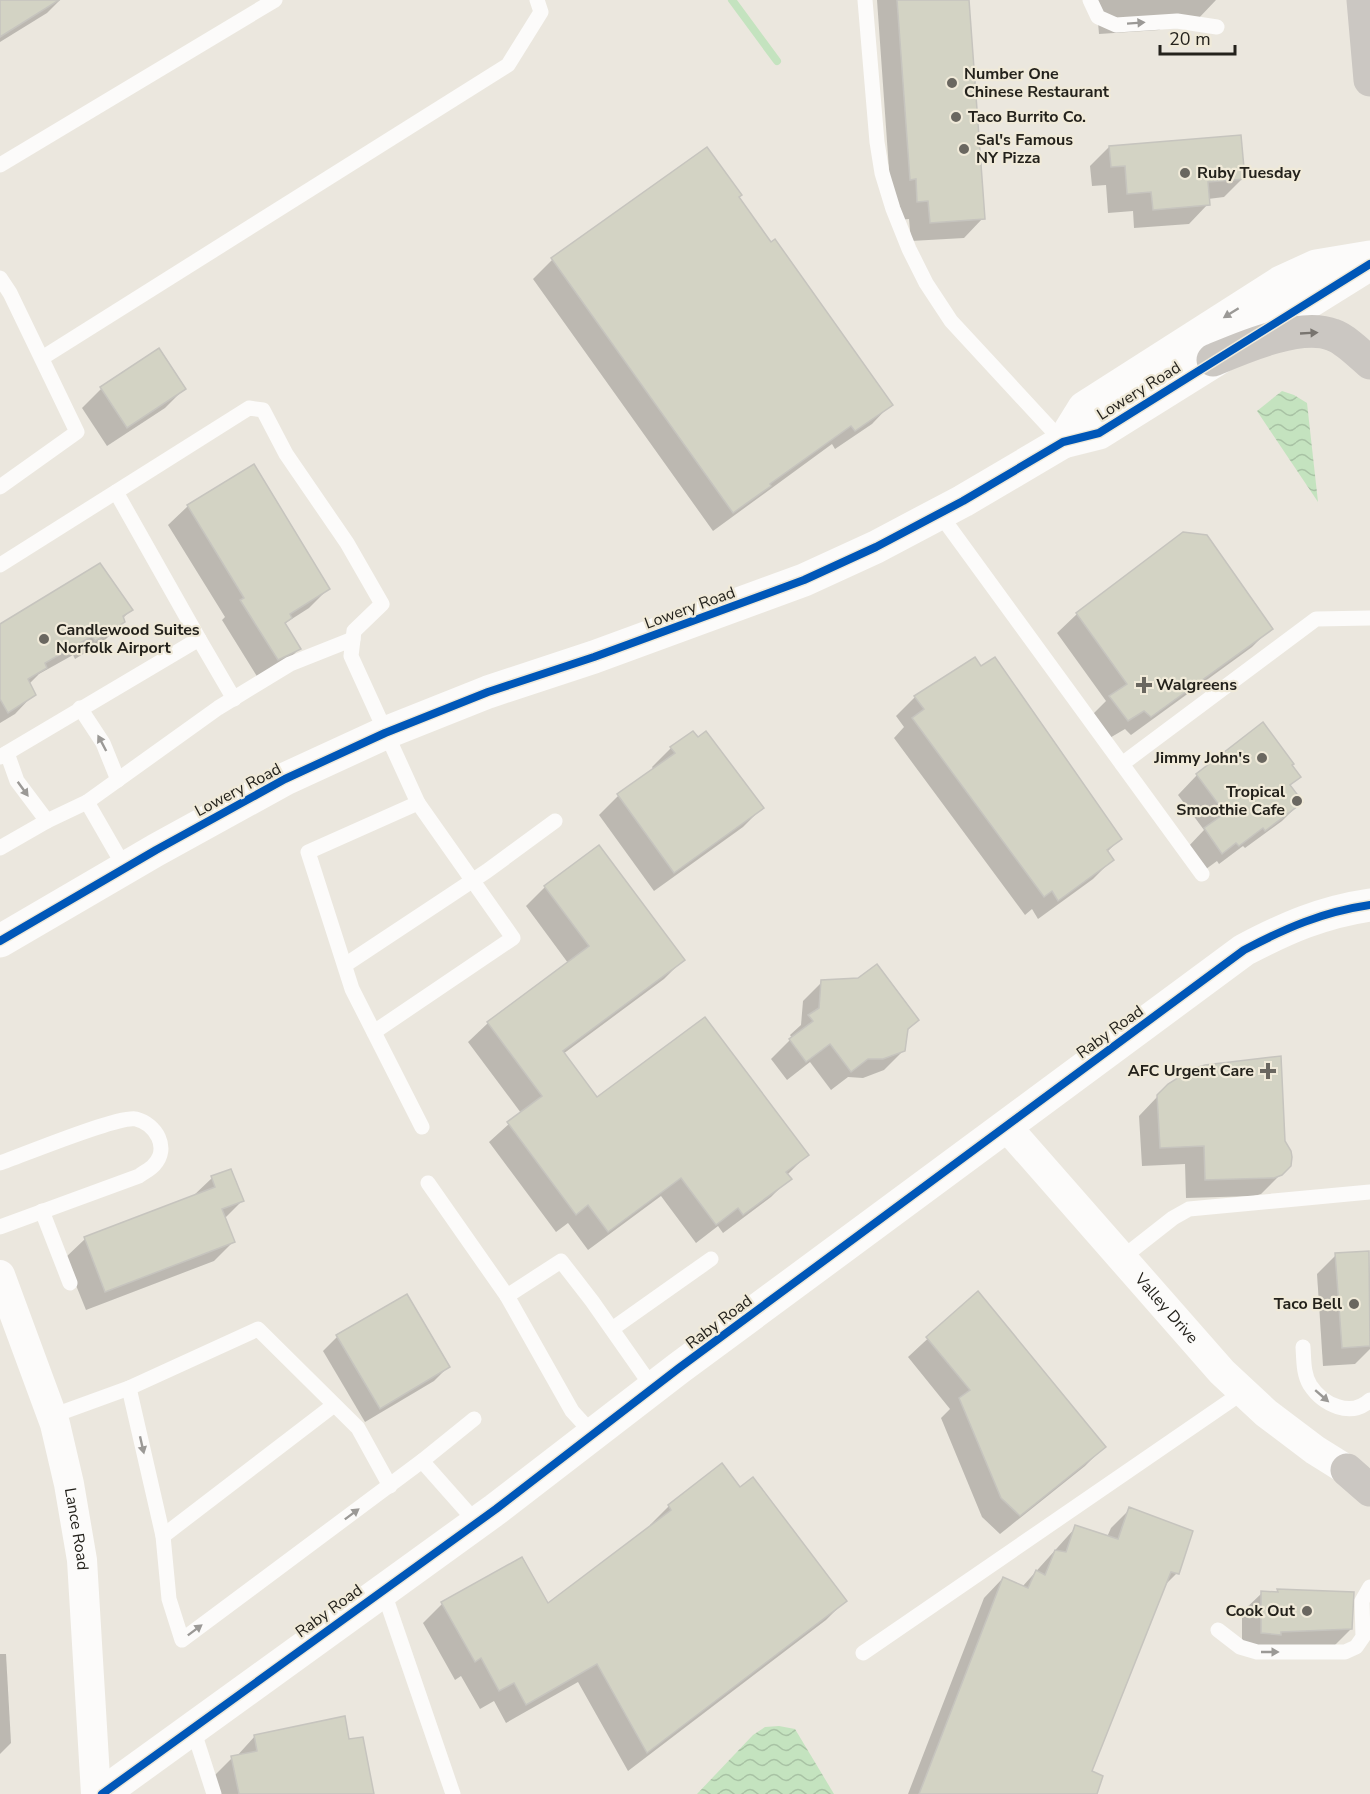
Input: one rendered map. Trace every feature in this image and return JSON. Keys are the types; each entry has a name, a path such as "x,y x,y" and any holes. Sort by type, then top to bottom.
{"main road":[{"path":"1363,0 1370,80"},
{"path":"1214,360 1262,340 1314,331 1334,335 1370,363"}],"street":[{"name":"Lowery Road","path":"1063,442 1084,408 1281,282 1316,266 1370,257"},
{"name":"Lowery Road","path":"0,941 285,779 386,733 488,692 594,657 804,580 876,547 1063,442 1099,433 1370,264"},
{"name":"Raby Road","path":"102,1794 476,1522 1244,950 1288,927 1370,905"},
{"name":"Valley Drive","path":"1006,1126 1222,1372 1266,1413 1307,1444 1362,1479"},
{"name":"Lance Road","path":"0,1275 52,1416 69,1484 81,1560 96,1794"}],"lane":[{"path":"0,165 275,0"},
{"path":"42,358 508,65 541,12 537,0"},
{"path":"865,0 877,142 882,172 893,209 909,249 926,283 951,321 1063,442"},
{"path":"1090,0 1098,17 1116,25 1177,21 1217,27"},
{"path":"0,278 10,293 77,432 0,487"},
{"path":"0,565 249,408 263,410 286,454 347,543 382,604 354,631 351,656 418,803 513,938 374,1032"},
{"path":"116,492 234,699"},
{"path":"939,513 1202,874"},
{"path":"1122,764 1316,619 1370,618"},
{"path":"47,821 18,781 4,755 199,639"},
{"path":"0,848 47,821 87,802 234,699 290,664 352,639"},
{"path":"80,708 103,743 118,780"},
{"path":"87,802 125,868"},
{"path":"418,803 308,852 352,989 422,1127"},
{"path":"345,965 471,881 555,821"},
{"path":"0,1163 114,1122 134,1119 150,1125 159,1136 162,1152 154,1165 139,1176 0,1227"},
{"path":"428,1183 507,1296 572,1411 593,1434"},
{"path":"1122,1258 1173,1218 1189,1209 1370,1192"},
{"path":"42,1211 70,1283"},
{"path":"612,1329 711,1258"},
{"path":"507,1296 561,1261 654,1388"},
{"path":"52,1416 129,1388 258,1329 358,1428 390,1486"},
{"path":"1303,1347 1305,1372 1310,1386 1326,1401 1342,1409 1362,1407 1370,1400"},
{"path":"129,1388 163,1536 169,1599 182,1640 390,1486 474,1419"},
{"path":"862,1653 1243,1392"},
{"path":"163,1536 334,1405"},
{"path":"422,1461 476,1522"},
{"path":"1218,1630 1240,1647 1257,1652 1345,1652 1356,1647 1364,1637 1362,1601 1370,1587"},
{"path":"383,1589 453,1794"},
{"path":"192,1729 213,1792"}],"water":[{"path":"1282,391 1307,403 1318,502 1257,411"},
{"path":"779,1726 795,1729 834,1794 697,1794 753,1735 765,1727"}],"building":[{"path":"0,0 59,0 0,37"},
{"path":"897,0 969,0 985,219 930,223 928,201 917,202 916,179 910,180"},
{"name":"Ruby Tuesday","path":"1241,135 1245,179 1208,182 1210,205 1153,210 1151,192 1127,194 1125,166 1111,167 1109,146"},
{"path":"707,147 742,195 739,197 771,242 775,239 893,405 855,431 851,426 733,513 551,258"},
{"path":"159,348 186,389 127,428 100,387"},
{"path":"254,464 330,589 290,614 292,618 285,623 301,649 278,660 240,600 244,598 187,505"},
{"name":"Walgreens","path":"1183,532 1207,535 1273,629 1151,717 1144,711 1128,721 1109,696 1127,684 1076,613"},
{"name":"Candlewood Suites Norfolk Airport","path":"100,563 133,610 123,616 125,622 95,641 92,636 45,663 47,668 28,679 36,695 8,713 0,699 0,624"},
{"path":"975,657 981,666 995,657 1122,839 1107,850 1114,860 1058,901 1052,891 1044,897 912,718 924,709 914,696"},
{"path":"1263,722 1301,777 1290,785 1303,802 1265,831 1263,828 1239,846 1236,843 1222,854 1204,828 1225,813 1196,774"},
{"path":"693,731 698,737 706,731 764,808 674,873 617,794 675,753 670,747"},
{"path":"599,845 685,960 563,1051 597,1097 705,1017 809,1155 786,1172 792,1179 743,1215 738,1208 716,1225 681,1178 608,1232 588,1205 576,1215 507,1122 542,1096 487,1022 589,946 544,886"},
{"path":"877,964 919,1020 908,1029 905,1051 883,1059 868,1059 851,1072 830,1044 806,1062 789,1039 813,1021 808,1015 819,1008 821,980 858,978"},
{"path":"1281,1056 1285,1141 1292,1157 1291,1166 1282,1175 1274,1178 1205,1180 1204,1146 1160,1148 1157,1095 1168,1084 1192,1069 1205,1065"},
{"path":"231,1169 244,1201 222,1209 235,1242 105,1292 84,1237 215,1187 211,1176"},
{"name":"Taco Bell","path":"1369,1251 1370,1346 1342,1348 1335,1253"},
{"path":"978,1291 1106,1447 1020,1516 1001,1498 959,1398 970,1390 926,1337"},
{"path":"407,1294 450,1367 380,1409 336,1335"},
{"path":"722,1463 740,1487 753,1477 847,1601 647,1753 597,1664 526,1705 514,1683 499,1691 481,1658 475,1662 441,1602 522,1557 548,1603 671,1510 668,1505"},
{"path":"1129,1507 1193,1531 1179,1574 1171,1572 1092,1771 1103,1776 1097,1794 919,1794 1003,1577 1028,1588 1036,1570 1045,1575 1055,1550 1066,1552 1075,1525 1118,1539"},
{"name":"Cook Out","path":"1277,1589 1354,1592 1352,1629 1281,1632 1281,1635 1261,1633 1261,1591 1278,1592"},
{"path":"345,1716 349,1739 363,1737 374,1794 239,1794 231,1756 257,1751 254,1735"}],"waterway":[{"path":"732,0 777,61"}],"cycle path":[{"path":"0,941 156,850 285,779 385,733 488,692 594,657 804,580 876,547 963,501 1063,442 1099,433 1370,264"},
{"path":"102,1794 496,1509 679,1368 1244,950 1305,922 1336,912 1370,905"}],"place":[{"name":"Number One Chinese Restaurant","path":"952,83"},
{"name":"Taco Burrito Co.","path":"956,117"},
{"name":"Sal's Famous NY Pizza","path":"964,149"},
{"name":"Ruby Tuesday","path":"1185,173"},
{"name":"Candlewood Suites Norfolk Airport","path":"44,639"},
{"name":"Walgreens","path":"1144,685"},
{"name":"Jimmy John's","path":"1262,758"},
{"name":"Tropical Smoothie Cafe","path":"1297,801"},
{"name":"AFC Urgent Care","path":"1268,1071"},
{"name":"Taco Bell","path":"1354,1304"},
{"name":"Cook Out","path":"1307,1611"}]}
